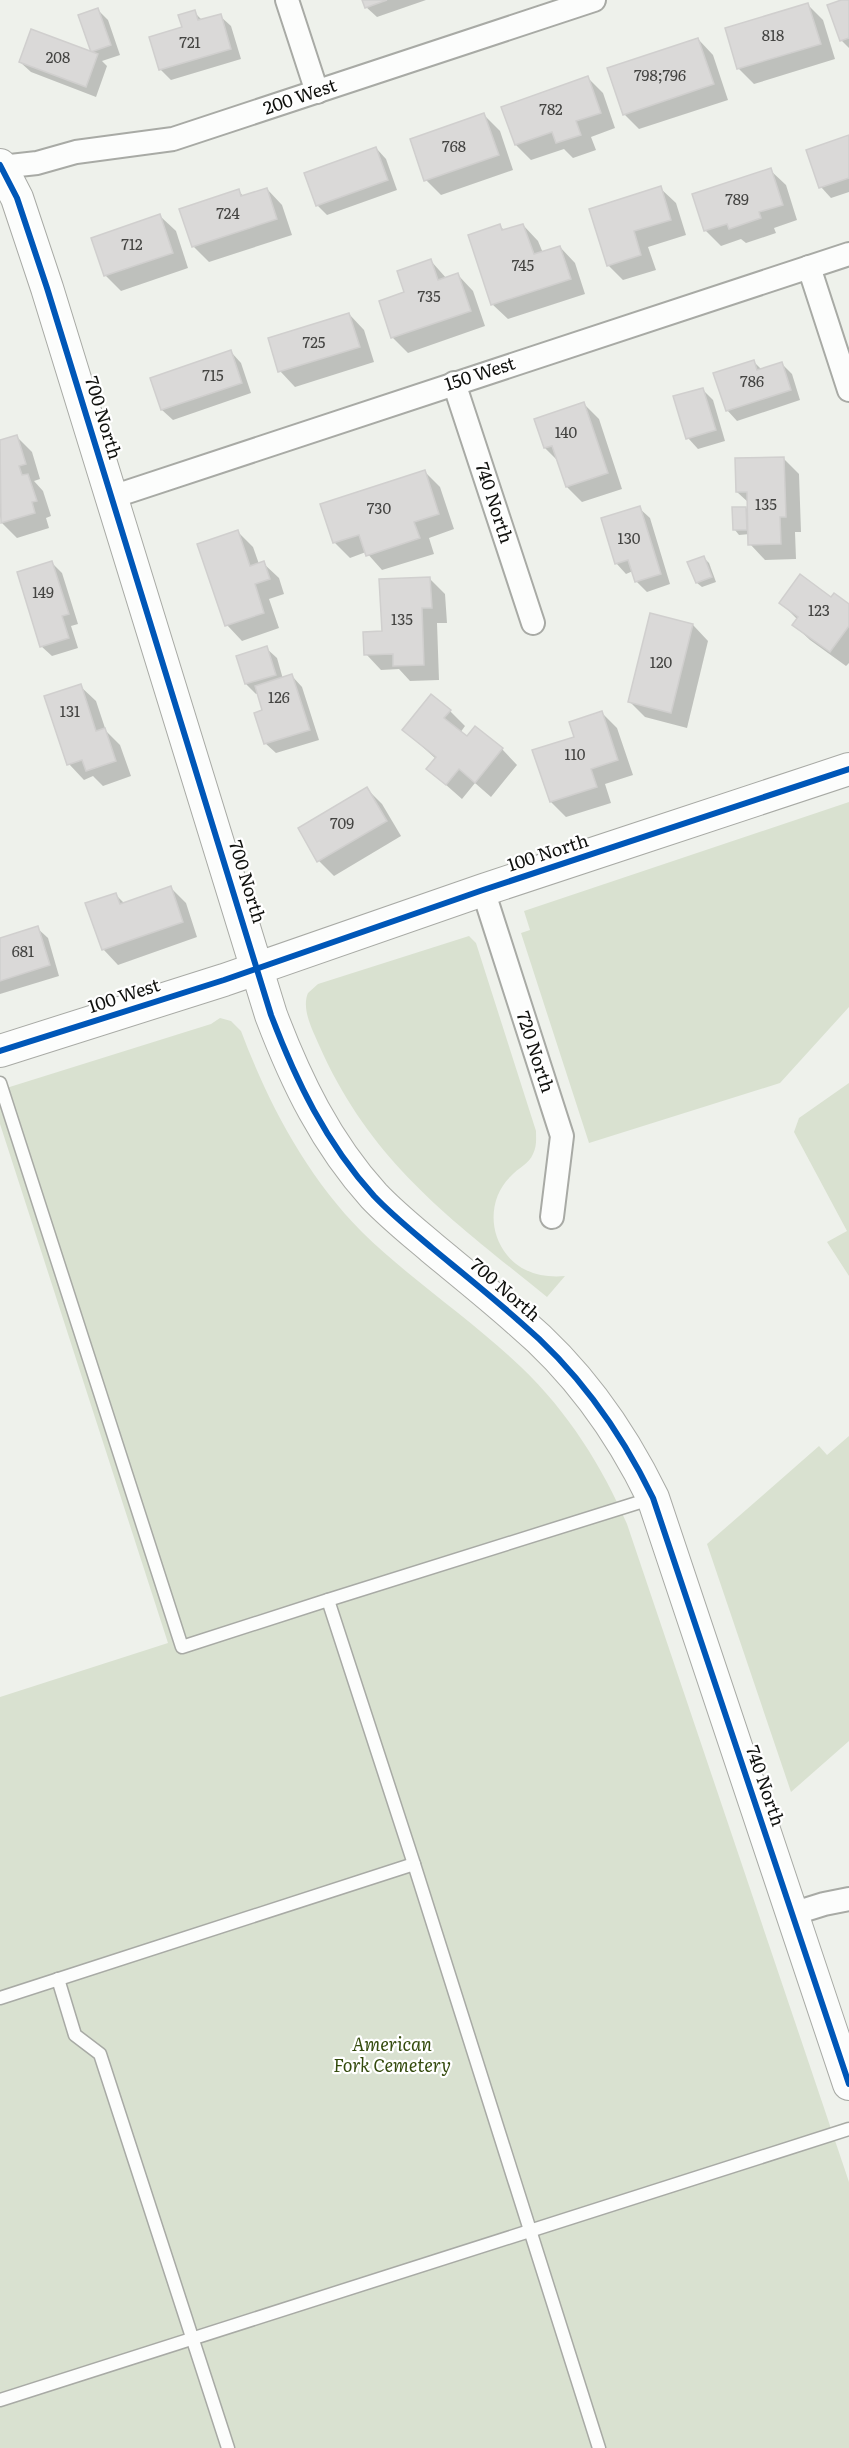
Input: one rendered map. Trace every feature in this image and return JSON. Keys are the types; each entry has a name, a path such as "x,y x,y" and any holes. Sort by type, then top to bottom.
{"street":[{"path":"287,0 317,92"},
{"name":"200 West","path":"0,167 37,163 76,152 173,139 594,0"},
{"name":"700 North","path":"0,167 17,198 112,497 271,1015 302,1091 317,1118 375,1196 399,1220 522,1323 559,1359 614,1425 653,1498"},
{"name":"150 West","path":"112,497 849,254"},
{"path":"809,267 849,390"},
{"name":"740 North","path":"454,383 533,623"},
{"name":"100 North","path":"257,969 483,890 849,769"},
{"name":"720 North","path":"483,890 562,1136 552,1217"},
{"name":"100 West","path":"0,1051 257,969"},
{"name":"740 North","path":"653,1498 849,2084"},
{"path":"792,1914 849,1899"}],"lane":[{"path":"0,1083 182,1647 653,1498"},
{"path":"328,1600 599,2448"},
{"path":"0,1998 414,1864"},
{"path":"58,1979 75,2035 100,2054 228,2448"},
{"path":"0,2400 849,2129"}],"green space":[{"path":"849,802 849,1007 780,1083 589,1143 521,933 530,930 524,911"},
{"path":"469,936 476,943 536,1131 536,1145 531,1157 511,1176 498,1194 494,1225 501,1246 519,1266 541,1275 565,1276 547,1297 446,1214 389,1156 363,1123 340,1087 319,1045 307,1013 308,993 318,984"},
{"name":"American Fork Cemetery","path":"220,1018 231,1021 241,1031 277,1112 306,1163 323,1187 381,1250 502,1349 538,1384 569,1421 595,1461 627,1524 849,2182 849,2448 0,2448 0,1697 168,1643 0,1124 0,1090 211,1024"},
{"path":"849,1083 849,1276 827,1242 847,1231 794,1132 799,1118"},
{"path":"849,1436 849,1741 791,1792 707,1544 819,1446 827,1455"}],"building":[{"path":"362,0 387,0 365,8"},
{"path":"849,0 849,38 840,41 827,5"},
{"path":"808,3 821,44 737,69 725,28"},
{"path":"98,8 111,45 91,52 78,15"},
{"path":"195,10 198,20 221,14 231,49 159,70 149,37 182,27 178,15"},
{"path":"31,29 98,54 86,87 19,62"},
{"path":"698,38 714,84 623,115 607,68"},
{"path":"588,76 601,113 576,121 581,135 556,143 552,132 515,145 501,107"},
{"path":"484,113 499,155 424,181 410,139"},
{"path":"849,135 849,178 819,188 806,150"},
{"path":"376,147 388,180 316,206 304,173"},
{"path":"771,168 783,205 759,212 761,218 729,229 727,224 704,231 692,194"},
{"path":"661,186 671,220 634,231 641,255 607,266 589,209"},
{"path":"267,188 277,219 192,247 179,209 239,189 241,196"},
{"path":"160,214 173,253 104,276 91,238"},
{"path":"500,224 502,230 523,224 534,254 560,246 571,279 491,305 468,235"},
{"path":"431,259 438,280 458,273 471,311 391,338 379,301 404,292 397,271"},
{"path":"349,313 360,347 278,372 268,338"},
{"path":"231,350 242,383 161,410 150,378"},
{"path":"754,360 757,370 782,362 791,390 726,411 713,373"},
{"path":"703,388 716,430 686,439 673,396"},
{"path":"584,402 608,473 566,487 552,446 544,448 534,419"},
{"path":"17,435 26,464 19,466 22,475 28,474 37,501 32,502 35,513 1,523 0,440"},
{"path":"784,457 786,517 780,517 781,544 748,545 747,492 736,492 735,458"},
{"path":"425,470 439,514 414,522 420,538 366,556 359,535 333,543 320,504"},
{"path":"640,506 661,574 635,582 628,560 615,564 601,518"},
{"path":"732,507 746,507 747,530 733,530"},
{"path":"238,530 250,566 264,561 270,579 255,584 264,613 225,626 197,544"},
{"path":"704,556 712,577 696,583 687,562"},
{"path":"52,561 69,614 62,616 69,638 40,647 17,572"},
{"path":"800,574 831,597 834,593 849,604 849,626 830,652 792,625 798,617 779,603"},
{"path":"430,577 432,608 422,608 424,665 393,666 393,654 364,655 363,632 382,631 379,579"},
{"path":"650,613 693,624 671,713 628,702"},
{"path":"267,646 276,675 245,684 236,656"},
{"path":"292,674 310,730 264,744 254,713 262,710 255,686"},
{"path":"81,684 96,731 105,728 116,761 86,771 82,760 67,765 44,696"},
{"path":"431,694 451,710 444,718 467,736 475,726 503,748 475,783 459,769 446,785 426,769 436,757 402,730"},
{"path":"602,711 618,760 591,769 597,787 550,802 532,750 574,737 569,722"},
{"path":"367,787 387,821 317,862 298,828"},
{"path":"171,886 183,922 102,950 85,903 116,893 120,904"},
{"path":"38,926 50,965 0,981 0,938"}],"cycle path":[{"path":"0,165 17,198 47,288 271,1015 291,1064 327,1133 341,1155 374,1196 402,1223 519,1321 560,1360 595,1402 640,1473 653,1498 849,2084"},
{"path":"0,1051 224,980 483,890 849,769"}]}
